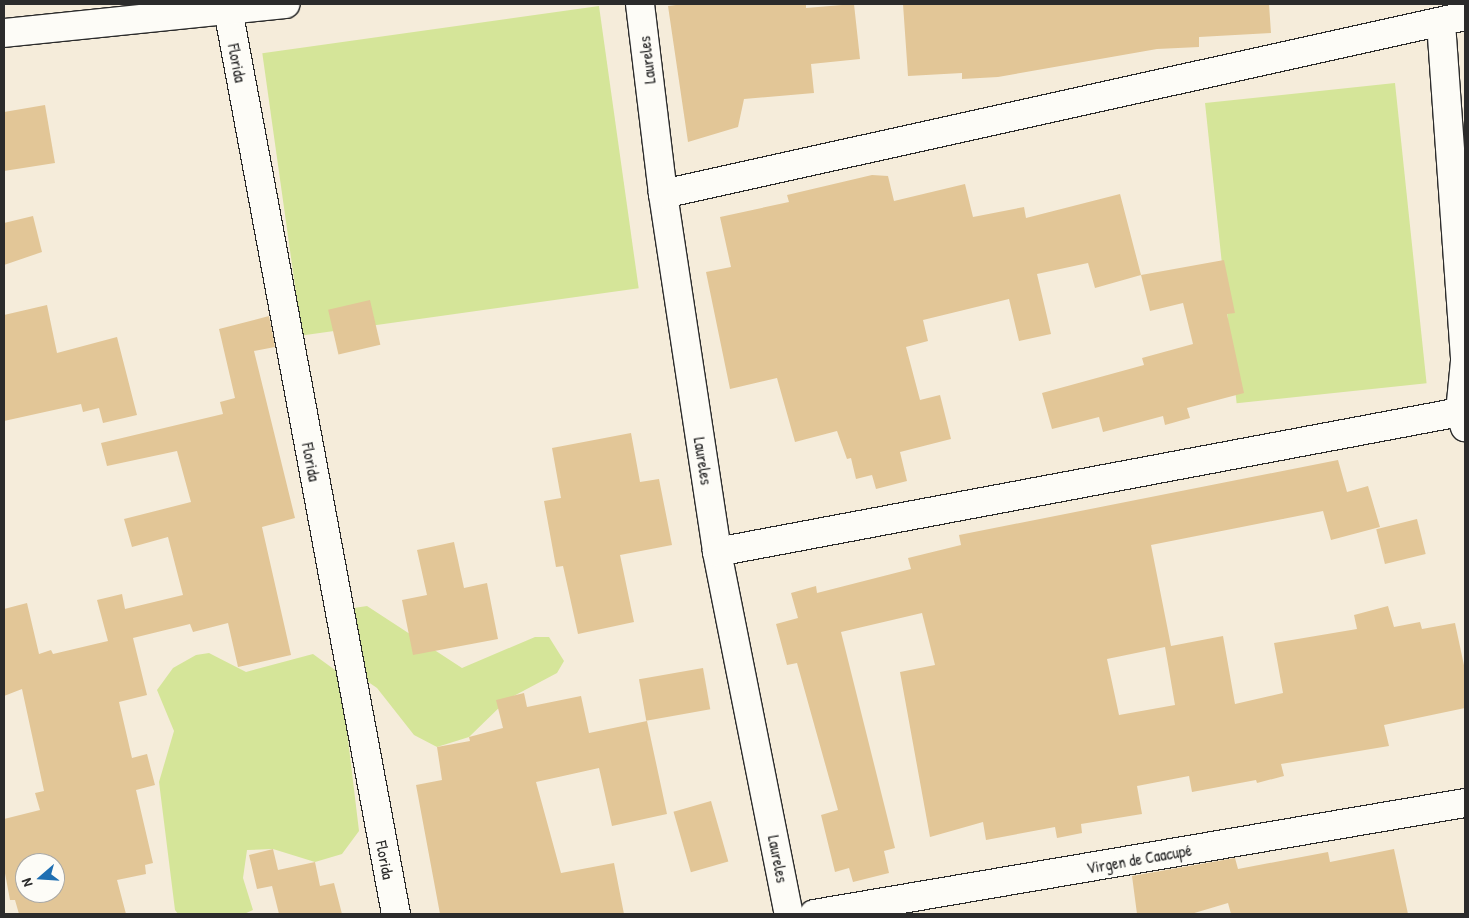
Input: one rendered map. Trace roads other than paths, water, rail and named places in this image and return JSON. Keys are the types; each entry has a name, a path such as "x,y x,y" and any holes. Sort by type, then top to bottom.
{"street":[{"path":"4,33 227,6 286,4"},
{"name":"Laureles","path":"640,4 663,194 717,552 789,914"},
{"name":"Florida","path":"227,6 396,914"},
{"path":"663,194 1453,19 1465,361 1463,420 717,552"},
{"name":"Virgen de Caacupé","path":"814,914 1465,803"}]}
